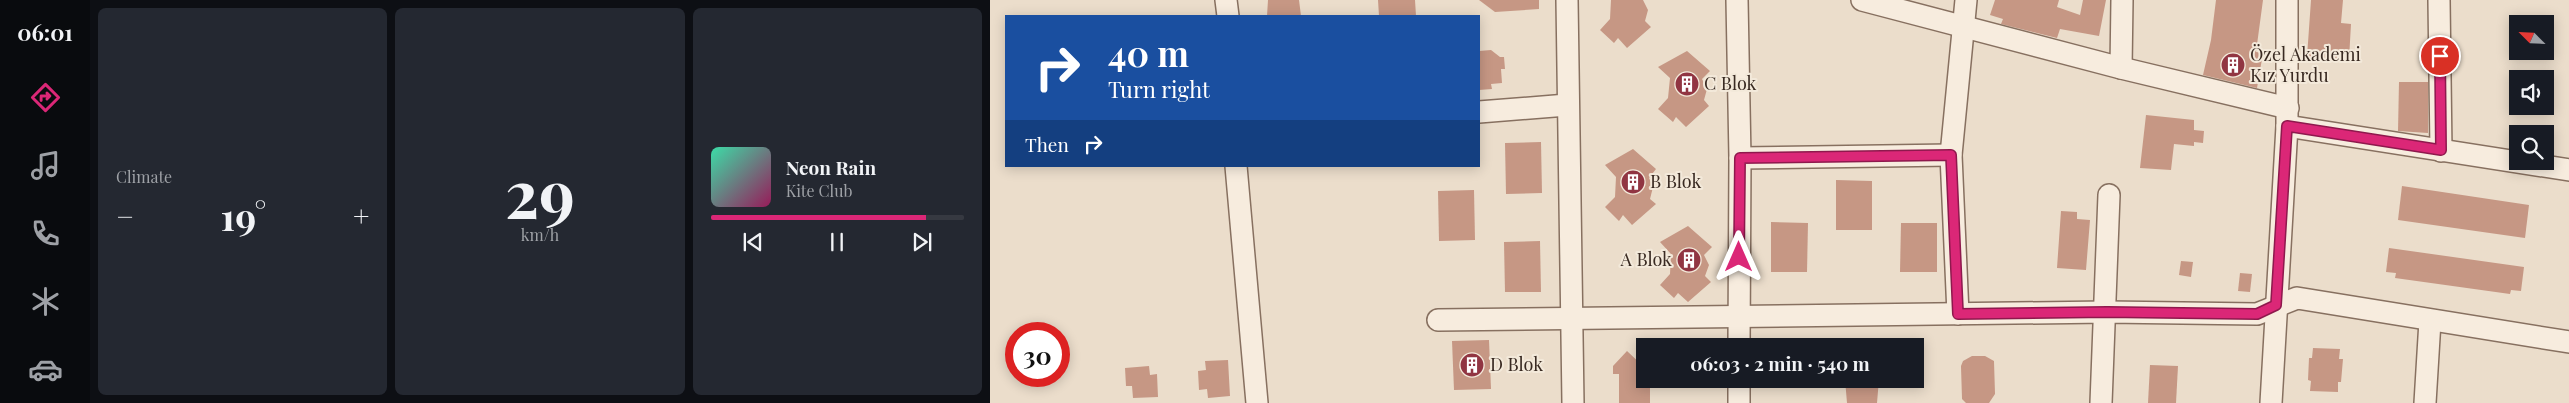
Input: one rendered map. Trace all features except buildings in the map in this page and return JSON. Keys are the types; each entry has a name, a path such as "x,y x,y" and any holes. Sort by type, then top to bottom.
{"street":[{"path":"1226,0 1228,15"},
{"path":"1567,0 1567,105 1573,318 1573,403"},
{"path":"1737,0 1740,158 1739,338"},
{"path":"1862,0 2120,68 2288,117 2441,150 2569,170"},
{"path":"1958,314 1951,155 1966,0"},
{"path":"2120,68 2122,0"},
{"path":"2271,403 2288,117 2287,0"},
{"path":"2439,0 2441,150"},
{"path":"1480,112 1567,105"},
{"path":"1740,158 1951,155"},
{"path":"1236,167 1257,403"},
{"path":"2102,403 2110,195"},
{"path":"1438,320 2107,312 2257,314 2297,298 2569,342"},
{"path":"2426,403 2430,321"},
{"path":"1739,388 1739,403"}],"place":[{"name":"Özel Akademi Kız Yurdu","path":"2233,65"},
{"name":"C Blok","path":"1687,84"},
{"name":"B Blok","path":"1633,182"},
{"name":"A Blok","path":"1689,260"},
{"name":"D Blok","path":"1472,365"}],"route":[{"path":"1739,257 1740,158 1951,155 1958,314 2107,312 2257,314 2276,305 2287,126 2441,150 2440,56"}]}
